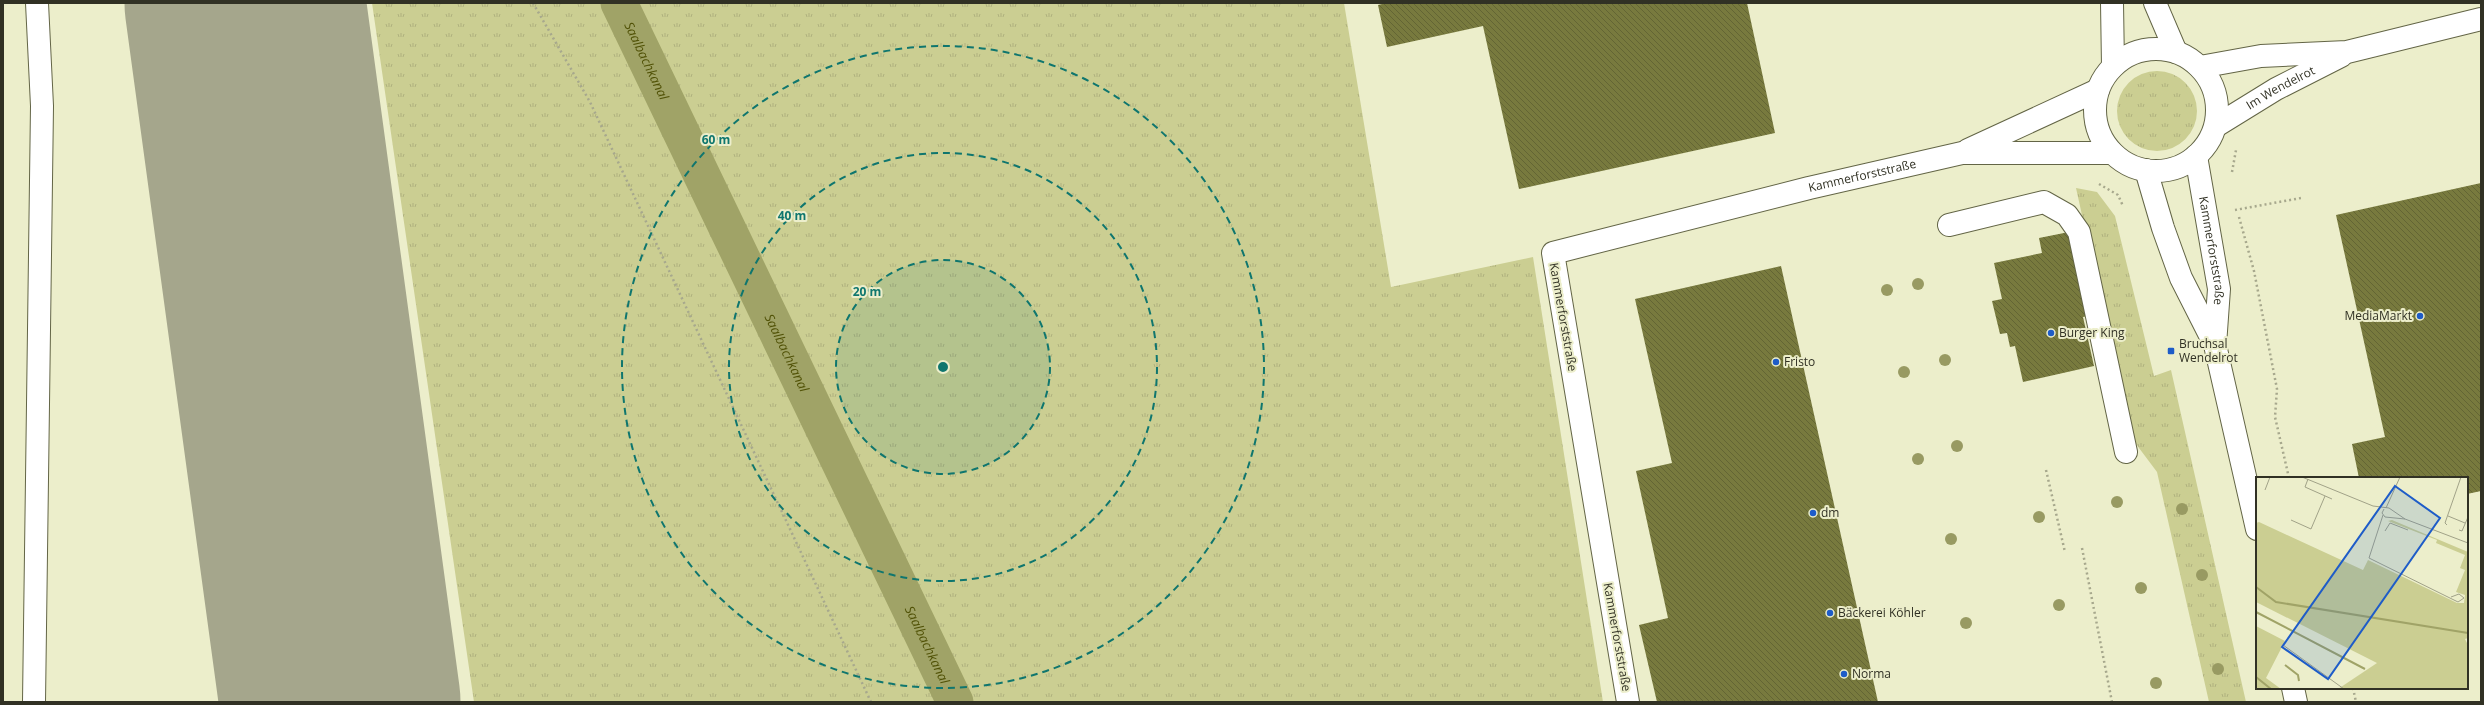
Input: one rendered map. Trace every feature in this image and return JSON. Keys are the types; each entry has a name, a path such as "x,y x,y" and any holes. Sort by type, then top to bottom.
{"street":[{"path":"34,702 42,106 37,3"},
{"path":"2112,3 2113,66"},
{"path":"2155,3 2176,52"},
{"name":"Im Wendelrot","path":"2200,67 2260,56 2347,52 2481,19"},
{"path":"2159,48 2176,52 2189,58 2200,67 2212,84 2217,104 2216,126 2208,142 2196,156 2173,169 2146,170 2128,164 2112,153 2104,142 2095,117 2098,90 2113,66 2127,56 2142,50 2159,48"},
{"name":"Im Wendelrot","path":"2216,126 2276,89 2347,52"},
{"name":"Kammerforststraße","path":"1628,702 1552,253 1809,188 1962,153 2098,90"},
{"name":"Kammerforststraße","path":"1962,153 2112,153"},
{"name":"Kammerforststraße","path":"2196,156 2219,289 2215,345"},
{"name":"Kammerforststraße","path":"2146,170 2163,228 2180,278 2215,345 2256,525"},
{"path":"1949,225 2044,202 2067,215 2079,232 2126,452"},
{"path":"2293,689 2296,702"}],"path":[{"path":"532,3 590,102 871,702"},
{"path":"2232,176 2231,169 2238,142"},
{"path":"2237,209 2301,198"},
{"path":"2236,203 2254,271 2276,382 2275,417 2289,477"},
{"path":"2046,470 2065,552"},
{"path":"2082,548 2112,702"},
{"path":"2353,689 2356,702"}],"green space":[{"path":"372,3 1344,3 1391,287 1533,257 1603,702 474,702"},
{"path":"2157,71 2172,74 2185,83 2194,96 2197,111 2194,126 2185,139 2172,148 2157,151 2142,148 2129,139 2120,126 2117,111 2120,96 2129,83 2142,74"},
{"path":"2076,188 2097,192 2115,216 2154,376 2171,370 2246,702 2209,702 2157,472 2136,444 2130,432"}],"building":[{"path":"1386,3 1747,3 1775,133 1519,189 1483,26 1387,47 1378,5"},
{"name":"MediaMarkt","path":"2481,183 2481,491 2468,494 2468,477 2359,477 2352,444 2385,437 2336,215"},
{"path":"2069,232 2088,316 2083,317 2094,366 2023,382 2015,346 2010,347 2007,333 2000,334 1992,301 2002,299 1994,263 2042,253 2039,238"},
{"path":"1781,266 1878,702 1657,702 1639,625 1668,618 1636,471 1672,463 1635,299"}],"waterway":[{"name":"Saalbachkanal","path":"619,3 955,702"}],"runway":[{"path":"245,3 340,702"}],"place":[{"name":"MediaMarkt","path":"2420,316"},
{"name":"Burger King","path":"2051,333"},
{"name":"Bruchsal Wendelrot","path":"2171,351"},
{"name":"Fristo","path":"1776,362"},
{"name":"dm","path":"1813,513"},
{"name":"Bäckerei Köhler","path":"1830,613"},
{"name":"Norma","path":"1844,674"}]}
